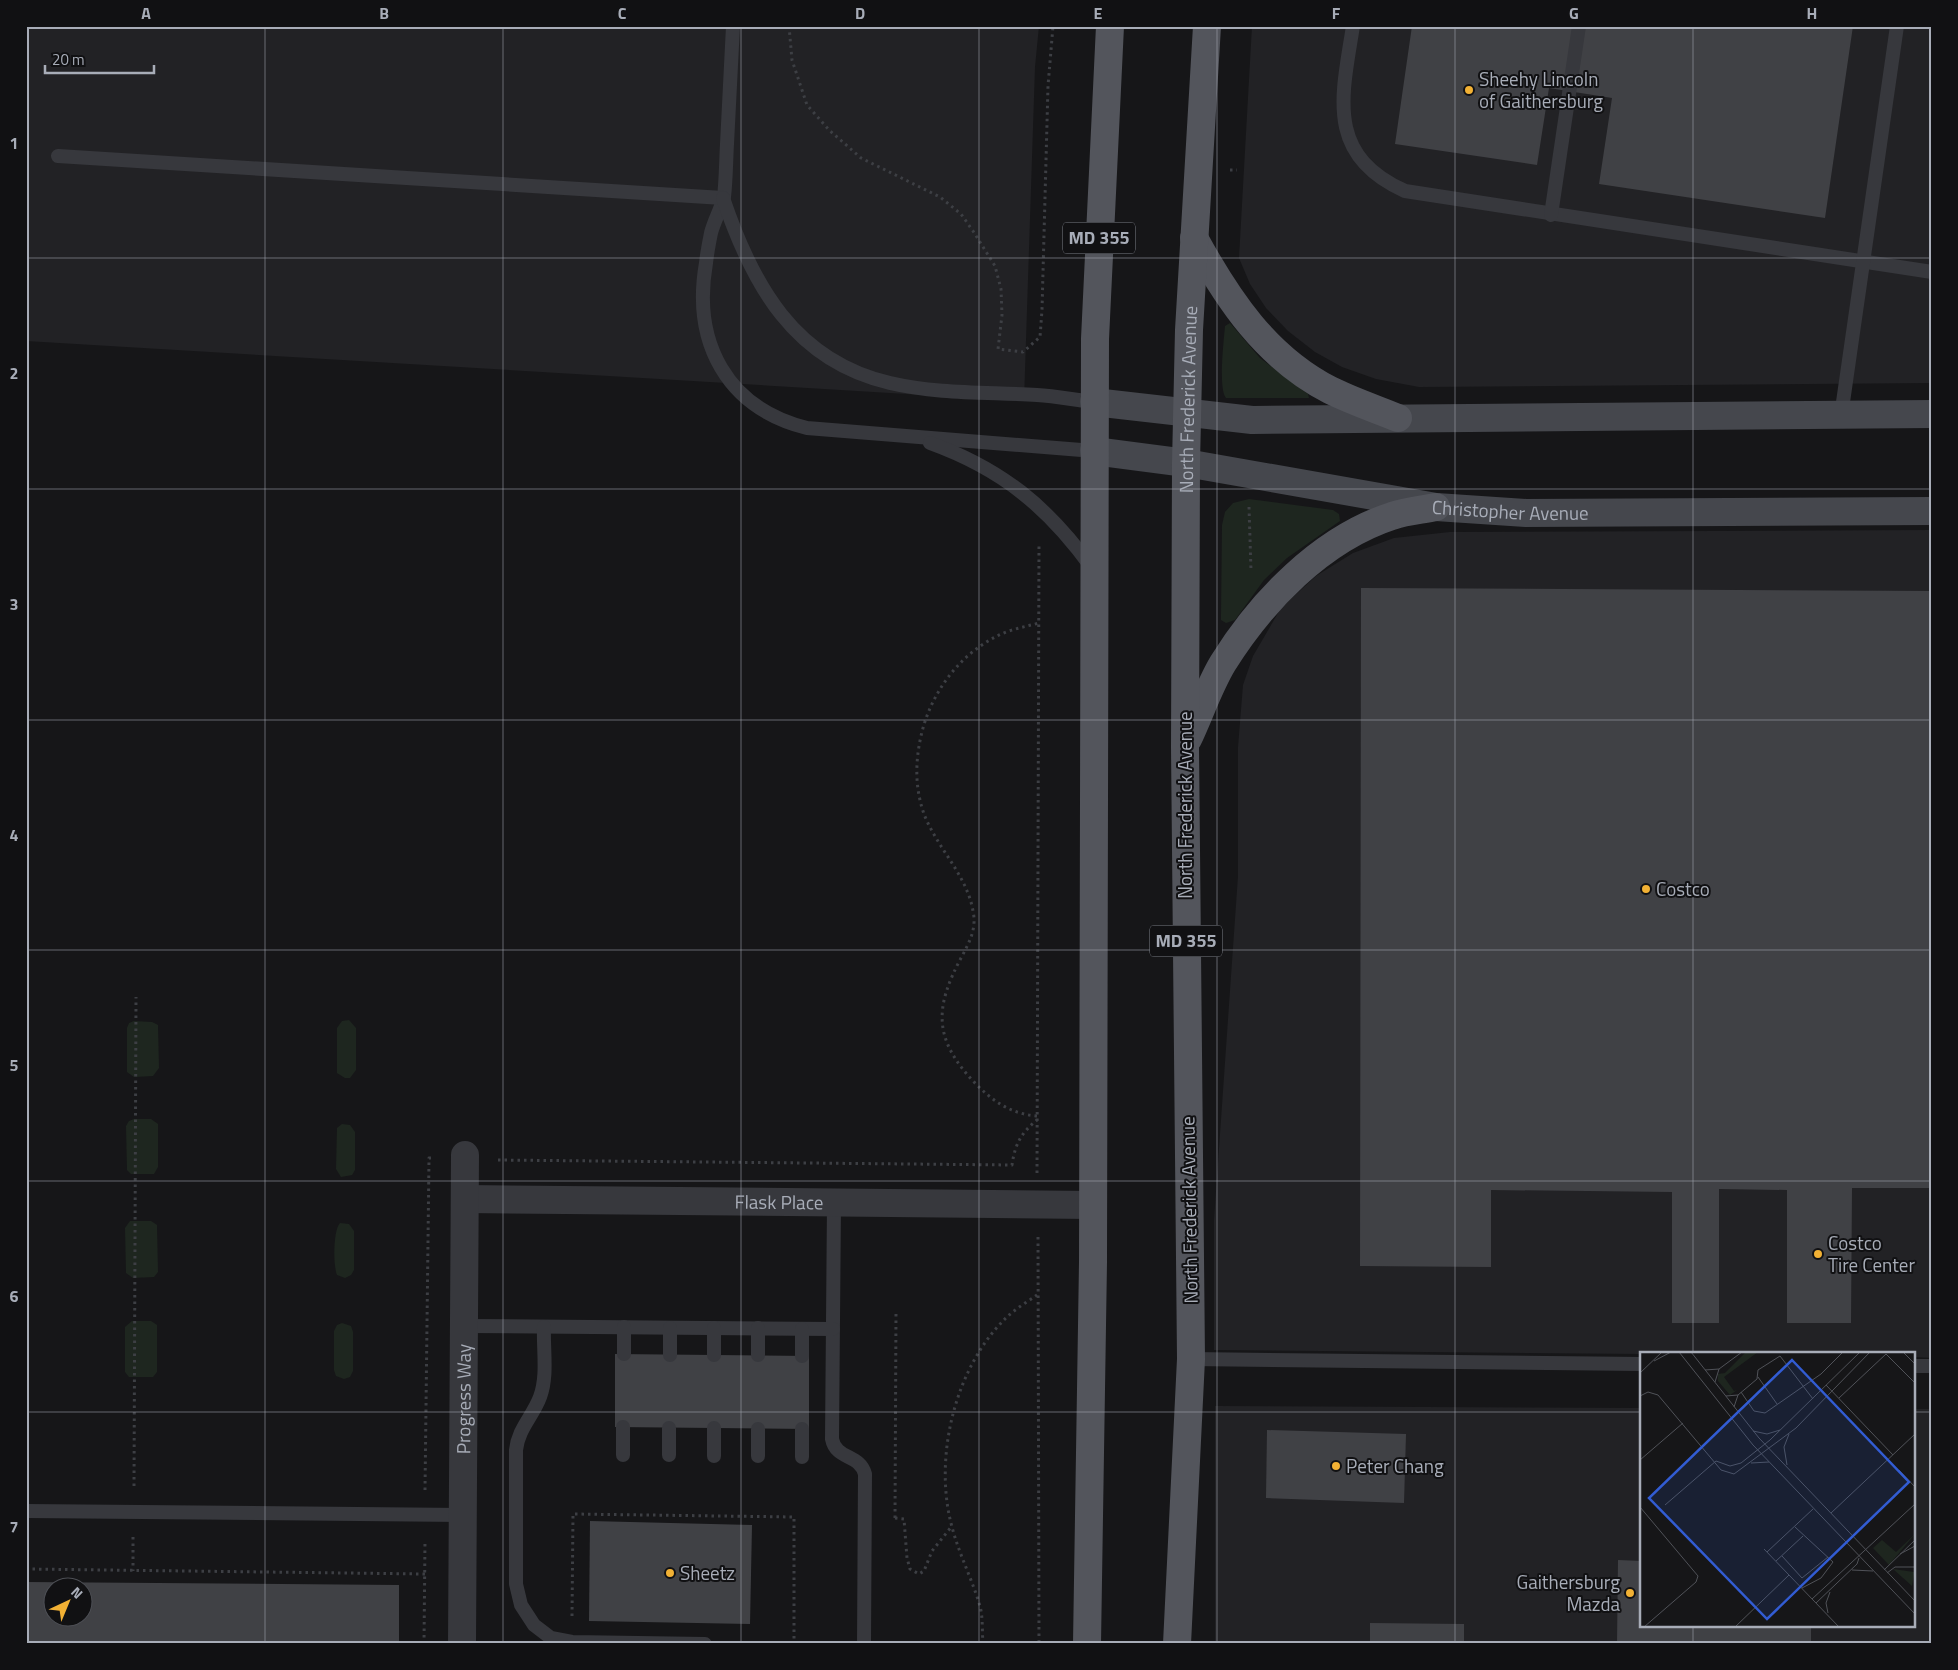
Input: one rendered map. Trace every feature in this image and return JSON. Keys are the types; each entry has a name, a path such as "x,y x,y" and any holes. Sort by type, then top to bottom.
{"main road":[{"name":"MD 355","path":"1087,1644 1092,1205 1095,329 1110,26"},
{"name":"North Frederick Avenue","path":"1177,1644 1191,1359 1185,747 1186,463 1194,238 1207,26"},
{"path":"1194,238 1231,301 1275,353 1301,373 1331,390 1398,418"},
{"path":"1185,747 1222,664 1280,588 1307,564 1352,535 1391,516 1436,507"}],"street":[{"path":"1094,402 1252,420 1932,414"},
{"name":"Christopher Avenue","path":"1094,451 1186,463 1436,507 1526,513 1932,511"},
{"name":"Progress Way","path":"462,1644 465,1155"},
{"name":"Flask Place","path":"465,1199 1092,1205"}],"lane":[{"path":"734,26 724,198 711,233 705,266 704,294 707,337 724,374 740,393 761,410 784,422 807,428 1094,451"},
{"path":"1353,26 1343,97 1344,123 1350,141 1373,172 1388,184 1422,196 1932,272"},
{"path":"1551,215 1579,26"},
{"path":"1841,416 1897,26"},
{"path":"58,156 724,198"},
{"path":"724,198 748,265 768,300 798,334 819,352 852,371 890,383 953,391 1040,395 1094,402"},
{"path":"913,437 964,455 1010,482 1040,506 1069,537 1094,572"},
{"path":"834,1203 834,1446 843,1455 860,1462 865,1474 864,1644"},
{"path":"464,1326 833,1329"},
{"path":"544,1327 542,1390 535,1407 520,1432 516,1450 516,1584 521,1606 534,1625 551,1638 572,1642 705,1644"},
{"path":"624,1327 624,1354"},
{"path":"670,1328 670,1354"},
{"path":"714,1328 714,1354"},
{"path":"758,1328 758,1355"},
{"path":"802,1329 802,1356"},
{"path":"1191,1359 1640,1364"},
{"path":"1916,1366 1932,1366"},
{"path":"623,1455 624,1427"},
{"path":"669,1428 669,1456"},
{"path":"714,1428 714,1456"},
{"path":"758,1429 758,1456"},
{"path":"802,1429 802,1457"},
{"path":"26,1511 463,1515"}],"path":[{"path":"790,26 792,60 807,105 829,130 861,158 940,197 961,214 995,266 1001,289 1002,315 998,349 1023,352 1040,337 1048,86 1053,26"},
{"path":"1249,499 1251,577"},
{"path":"1039,1644 1037,1118 1040,539"},
{"path":"1037,1118 1007,1109 985,1094 956,1058 941,1031 941,1004 950,977 974,932 974,914 969,894 924,815 916,786 917,753 925,717 939,688 957,666 980,648 1005,633 1039,623"},
{"path":"133,1571 136,997"},
{"path":"496,1200 496,1160 1012,1165 1017,1140 1023,1131 1037,1118"},
{"path":"983,1644 980,1608 952,1526 945,1472 951,1416 976,1356 988,1339 1007,1317 1038,1295"},
{"path":"895,1518 896,1310"},
{"path":"572,1642 573,1514 794,1517 794,1644"},
{"path":"889,1518 904,1520 907,1558 910,1568 919,1574 924,1571 939,1539 952,1526"},
{"path":"424,1644 425,1535"},
{"path":"26,1569 425,1574"}],"shaded area":[{"path":"26,26 1039,26 1035,67 1024,401 26,341"},
{"path":"1252,26 1932,26 1932,383 1419,387 1376,379 1342,367 1315,352 1288,331 1266,308 1250,284 1239,258"},
{"path":"1230,323 1260,358 1308,394 1309,398 1226,398 1222,385 1222,364 1225,326"},
{"path":"1249,499 1333,510 1339,514 1340,521 1287,558 1264,580 1235,620 1226,623 1221,620 1222,525 1225,512 1233,503"},
{"name":"Costco","path":"1932,530 1932,1358 1916,1357 1916,1352 1640,1352 1640,1354 1214,1350 1214,1220 1238,876 1238,747 1243,685 1253,656 1281,608 1316,576 1353,553 1394,538 1450,532"},
{"path":"349,1020 356,1028 356,1070 350,1078 345,1078 337,1073 337,1028 342,1021"},
{"path":"134,1021 152,1022 158,1025 159,1068 153,1076 134,1077 127,1072 127,1028 129,1023"},
{"path":"134,1119 151,1119 158,1124 158,1167 154,1174 131,1174 127,1170 126,1126 129,1121"},
{"path":"342,1124 350,1125 355,1132 355,1170 352,1175 341,1177 336,1169 337,1128"},
{"path":"130,1221 151,1221 157,1225 158,1272 154,1277 133,1278 126,1273 125,1228"},
{"path":"340,1223 349,1224 354,1231 354,1270 351,1275 345,1278 337,1275 335,1264 334,1248 336,1233"},
{"path":"132,1321 151,1321 157,1325 157,1372 153,1377 129,1377 125,1372 125,1327"},
{"path":"342,1323 351,1326 353,1332 353,1371 350,1377 344,1379 336,1376 334,1370 334,1331 337,1325"},
{"path":"1215,1406 1640,1408 1640,1628 1916,1628 1916,1409 1932,1409 1932,1644 1215,1644"}],"building":[{"path":"1412,26 1853,26 1825,218 1599,184 1612,98 1549,88 1537,165 1395,144"},
{"name":"Costco","path":"1361,588 1932,591 1932,1188 1852,1188 1851,1323 1787,1323 1787,1190 1719,1189 1719,1323 1672,1323 1672,1192 1491,1190 1491,1267 1360,1266"},
{"path":"615,1354 809,1356 809,1429 615,1427"},
{"name":"Peter Chang","path":"1267,1430 1406,1434 1404,1503 1266,1498"},
{"name":"Sheetz","path":"590,1521 752,1525 750,1624 589,1621"},
{"name":"Gaithersburg Mazda","path":"1618,1560 1640,1561 1640,1628 1811,1628 1811,1644 1617,1644"},
{"path":"26,1582 42,1582 42,1628 92,1628 92,1583 399,1585 399,1644 26,1644"},
{"path":"1370,1623 1464,1624 1464,1644 1370,1644"}],"place":[{"name":"Sheehy Lincoln of Gaithersburg","path":"1469,90"},
{"name":"Costco","path":"1646,889"},
{"name":"Costco Tire Center","path":"1818,1254"},
{"name":"Peter Chang","path":"1336,1466"},
{"name":"Sheetz","path":"670,1573"},
{"name":"Gaithersburg Mazda","path":"1630,1593"}]}
